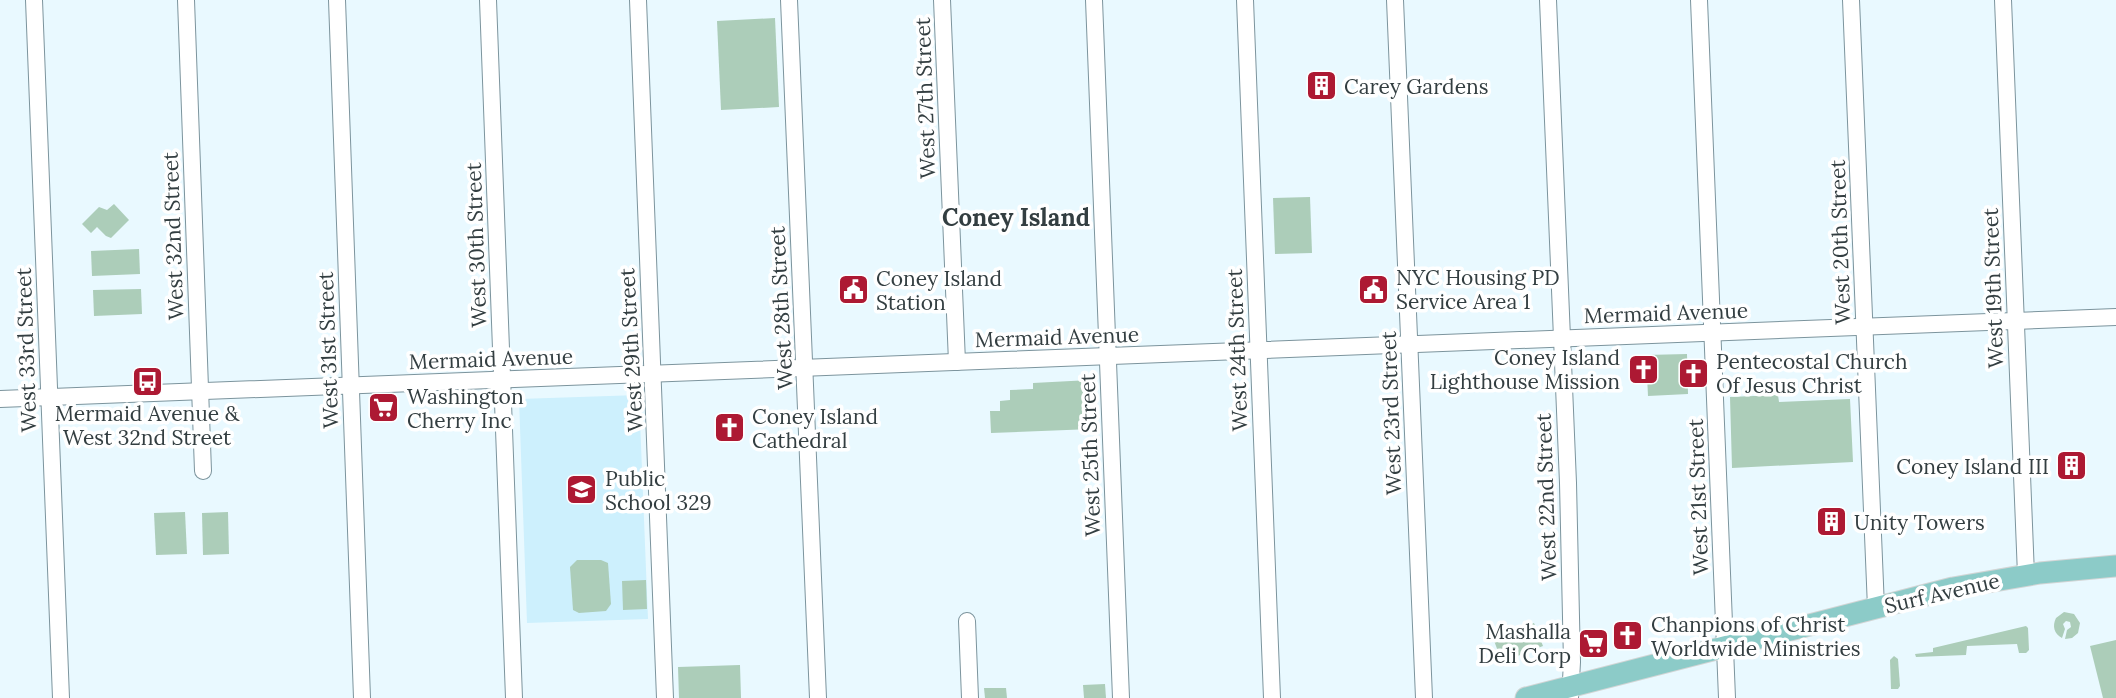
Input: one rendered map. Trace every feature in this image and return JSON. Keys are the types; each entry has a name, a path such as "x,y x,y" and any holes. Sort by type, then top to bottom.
{"main road":[{"name":"Surf Avenue","path":"1526,698 1570,692 1953,588 2026,575 2116,566"}],"street":[{"name":"West 33rd Street","path":"34,0 61,698"},
{"name":"West 32nd Street","path":"186,0 203,471"},
{"name":"West 31st Street","path":"337,0 362,698"},
{"name":"West 30th Street","path":"488,0 514,698"},
{"name":"West 29th Street","path":"638,0 666,698"},
{"name":"West 28th Street","path":"789,0 818,698"},
{"name":"West 27th Street","path":"942,0 957,362"},
{"name":"West 25th Street","path":"1094,0 1121,698"},
{"name":"West 24th Street","path":"1245,0 1272,698"},
{"name":"West 23rd Street","path":"1395,0 1424,698"},
{"name":"West 22nd Street","path":"1548,0 1568,483 1572,662 1570,692"},
{"name":"West 21st Street","path":"1699,0 1727,698"},
{"name":"West 20th Street","path":"1851,0 1876,608"},
{"name":"West 19th Street","path":"2003,0 2026,575"},
{"name":"Mermaid Avenue","path":"0,399 2116,317"},
{"path":"968,621 970,698"}],"shaded area":[{"name":"Public School 329","path":"639,395 648,619 527,623 519,399"}],"green space":[{"path":"775,18 779,107 721,110 717,21"},
{"path":"1310,197 1312,253 1275,254 1273,198"},
{"path":"114,204 129,220 111,238 97,227 91,233 82,224 99,207 107,210"},
{"path":"139,249 140,274 92,276 91,251"},
{"path":"141,289 142,314 94,316 93,290"},
{"path":"1687,354 1688,394 1648,396 1646,355"},
{"path":"1090,380 1092,429 991,433 990,411 1000,411 1000,401 1010,400 1010,390 1033,389 1033,383"},
{"path":"1778,395 1779,402 1850,399 1853,462 1732,468 1730,397"},
{"path":"185,512 187,554 156,555 154,513"},
{"path":"228,512 229,554 203,555 202,513"},
{"path":"577,560 601,560 608,563 611,604 606,611 579,613 573,610 570,567"},
{"path":"646,580 647,609 623,610 622,581"},
{"path":"2064,612 2074,614 2080,623 2078,633 2072,638 2065,639 2067,630 2071,627 2070,622 2063,624 2065,629 2062,638 2055,630 2056,618"},
{"path":"1534,623 1543,646 1502,662 1493,638"},
{"path":"2026,626 2029,650 2026,653 2019,653 2017,644 1967,646 1966,655 1916,657 1915,654 1933,652 1933,648"},
{"path":"2116,640 2116,698 2103,698 2090,646"},
{"path":"1894,656 1898,659 1898,689 1891,689 1890,660"},
{"path":"740,665 741,698 679,698 678,667"},
{"path":"1105,684 1106,698 1084,698 1083,685"},
{"path":"984,688 1006,688 1007,698 985,698"}],"place":[{"name":"Carey Gardens","path":"1321,86"},
{"name":"NYC Housing PD Service Area 1","path":"1373,289"},
{"name":"Coney Island Station","path":"853,290"},
{"name":"Coney Island Lighthouse Mission","path":"1643,369"},
{"name":"Pentecostal Church Of Jesus Christ","path":"1693,373"},
{"name":"Mermaid Avenue & West 32nd Street","path":"147,381"},
{"name":"Washington Cherry Inc","path":"384,408"},
{"name":"Coney Island Cathedral","path":"729,428"},
{"name":"Coney Island III","path":"2072,466"},
{"name":"Public School 329","path":"582,490"},
{"name":"Unity Towers","path":"1831,522"},
{"name":"Chanpions of Christ Worldwide Ministries","path":"1628,636"},
{"name":"Mashalla Deli Corp","path":"1594,643"}],"district":[{"name":"Coney Island","path":"1016,217"}]}
